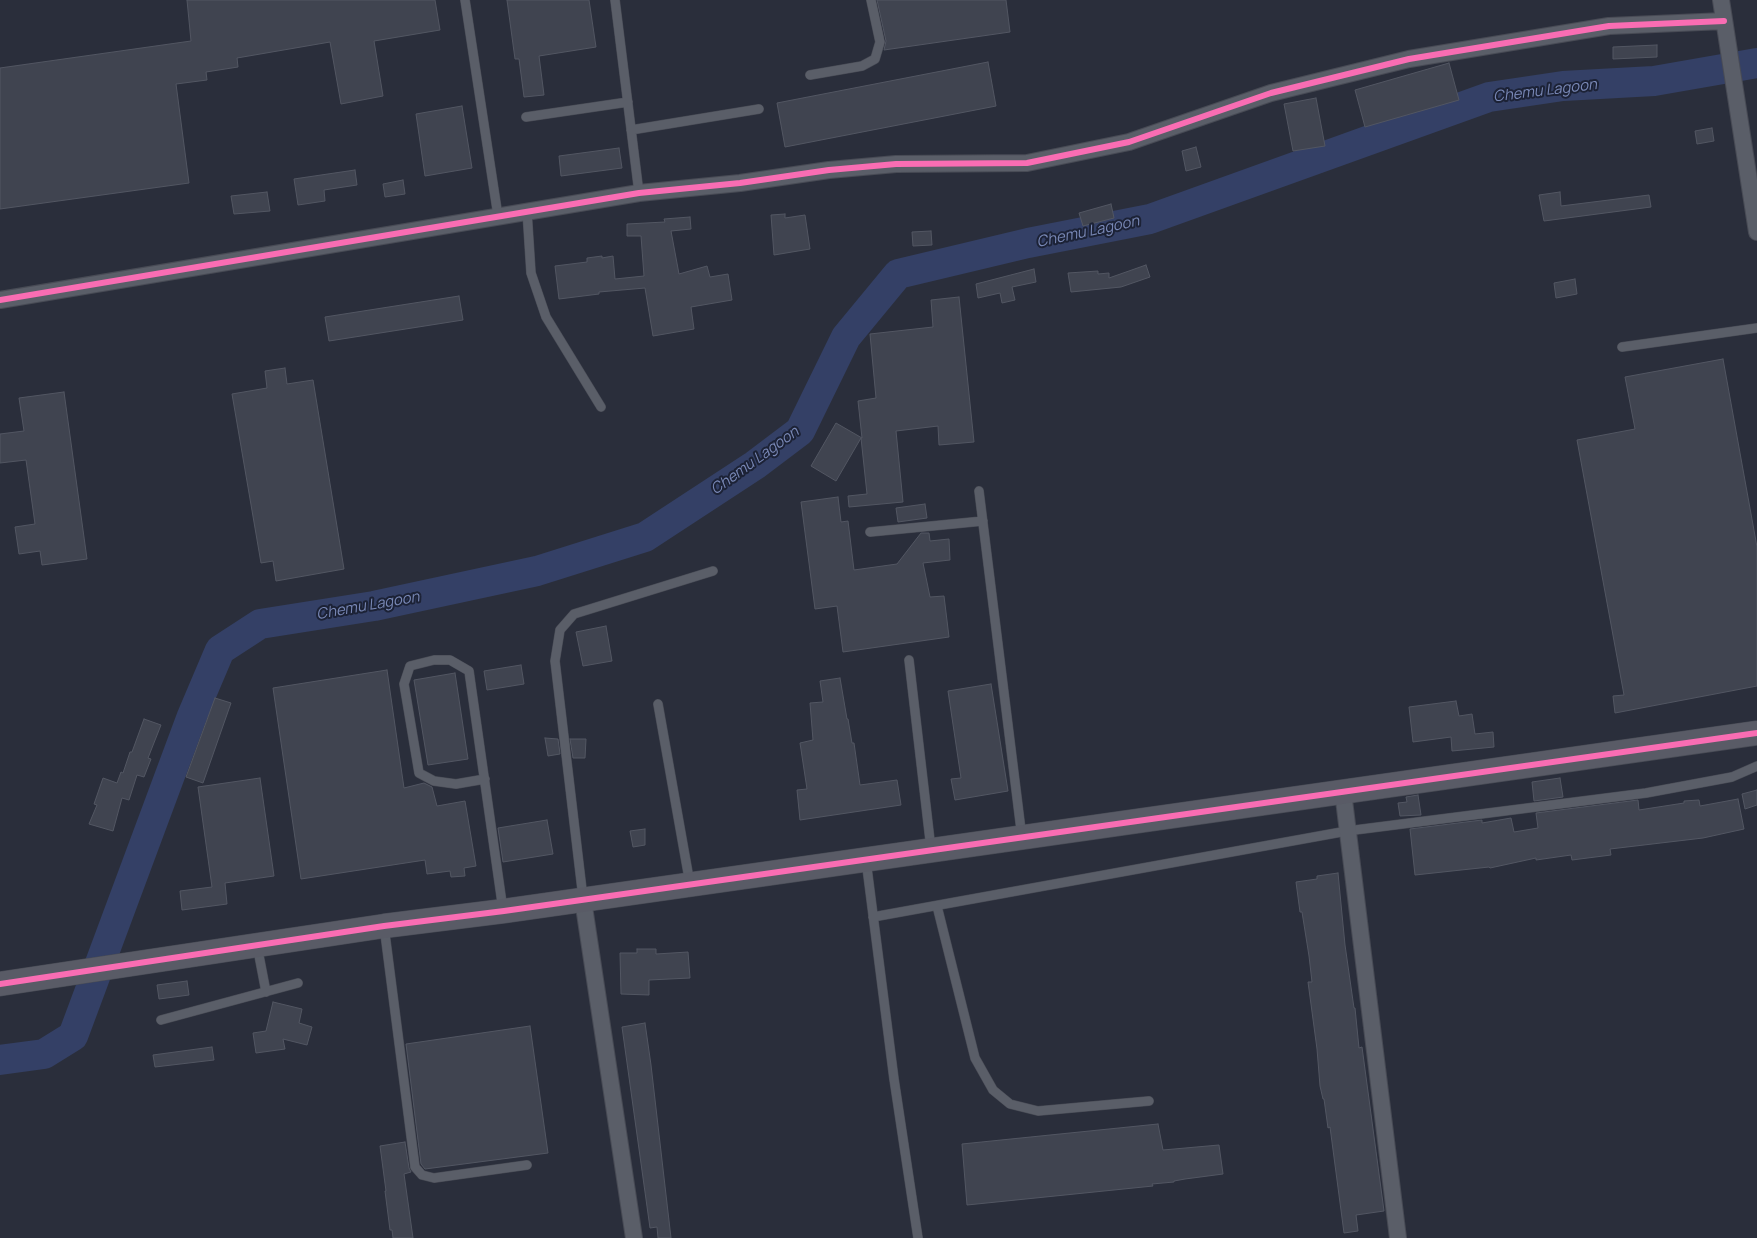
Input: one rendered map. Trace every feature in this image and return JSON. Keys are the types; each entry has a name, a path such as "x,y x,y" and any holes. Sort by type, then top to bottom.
{"street":[{"path":"1721,0 1757,232"},
{"path":"0,300 639,193 740,183 829,170 896,164 1027,163 1129,142 1271,93 1409,59 1609,26 1724,21"},
{"path":"0,984 384,926 690,885 1757,733"},
{"path":"1342,792 1398,1238"},
{"path":"583,900 634,1238"}],"lane":[{"path":"465,0 498,216"},
{"path":"615,0 639,193"},
{"path":"810,75 862,66 875,59 880,42 871,0"},
{"path":"526,117 628,102"},
{"path":"631,130 759,109"},
{"path":"527,211 531,273 546,317 601,407"},
{"path":"1622,347 1757,328"},
{"path":"979,491 1022,838"},
{"path":"870,532 983,521"},
{"path":"583,900 555,661 560,630 574,614 713,571"},
{"path":"484,779 456,784 434,781 419,773 404,684 410,666 434,660 450,660 469,670 504,911"},
{"path":"909,660 931,851"},
{"path":"658,704 690,885"},
{"path":"873,917 1347,831 1646,793 1732,777 1757,766"},
{"path":"866,860 918,1238"},
{"path":"936,906 975,1058 993,1090 1010,1104 1038,1111 1149,1102"},
{"path":"384,926 415,1166 422,1175 434,1178 527,1165"},
{"path":"258,945 266,992"},
{"path":"162,1020 298,983"}],"building":[{"path":"187,0 435,0 440,30 374,41 383,96 341,104 330,42 237,58 238,67 206,72 207,80 176,84 189,183 0,209 0,68 191,41"},
{"path":"507,0 589,0 596,47 539,56 544,95 524,97 519,59 515,59"},
{"path":"877,0 1006,0 1010,32 884,50 886,41"},
{"path":"1657,45 1657,57 1613,59 1613,47"},
{"path":"988,62 996,106 785,147 777,103"},
{"path":"1449,63 1459,100 1365,127 1355,90"},
{"path":"1316,98 1325,146 1293,151 1284,104"},
{"path":"462,106 472,168 425,176 416,114"},
{"path":"1712,128 1714,141 1697,144 1695,131"},
{"path":"1196,147 1201,167 1186,171 1182,151"},
{"path":"619,148 622,168 561,176 559,156"},
{"path":"355,170 357,185 324,190 325,201 298,205 294,179"},
{"path":"403,180 405,194 385,197 383,184"},
{"path":"267,192 270,211 234,214 231,196"},
{"path":"1560,192 1561,206 1649,195 1651,207 1544,221 1539,195"},
{"path":"1111,204 1114,218 1083,226 1079,213"},
{"path":"785,214 785,218 805,215 810,249 774,255 771,215"},
{"path":"690,217 691,229 671,231 679,274 707,266 710,277 728,274 732,300 691,307 694,329 653,336 645,288 599,292 599,294 559,299 555,266 587,262 587,258 613,256 615,279 644,276 641,236 627,236 627,224 665,222 664,219"},
{"path":"931,231 932,245 913,246 912,232"},
{"path":"1146,265 1150,277 1121,287 1071,292 1068,273 1098,271 1098,274 1109,273 1109,278"},
{"path":"1034,269 1036,282 1012,287 1015,300 1002,303 1000,293 978,298 976,284"},
{"path":"1575,279 1577,294 1556,298 1554,283"},
{"path":"459,296 463,320 329,341 325,317"},
{"path":"959,297 974,442 939,445 938,426 896,431 903,502 849,507 848,496 867,494 861,438 836,481 811,466 836,423 862,438 858,401 876,398 870,334 933,327 931,300"},
{"path":"1723,359 1757,547 1757,686 1615,713 1613,696 1624,695 1577,440 1635,429 1625,377"},
{"path":"285,368 287,384 313,380 344,569 276,581 273,561 261,563 232,394 267,388 265,371"},
{"path":"64,392 87,559 42,565 40,551 19,554 15,527 35,524 26,460 0,463 0,434 24,431 19,398"},
{"path":"838,497 841,522 848,521 854,570 897,564 921,533 929,533 930,541 949,539 950,560 923,563 930,597 944,596 949,637 843,652 837,606 815,609 801,502"},
{"path":"925,504 927,518 898,522 896,508"},
{"path":"606,626 612,661 583,666 576,632"},
{"path":"521,665 524,684 487,690 484,671"},
{"path":"387,670 404,788 424,783 432,787 437,806 465,801 476,866 464,868 465,876 451,877 450,871 427,874 425,860 301,879 273,688"},
{"path":"455,673 468,759 428,765 414,680"},
{"path":"840,678 852,743 854,743 860,785 897,780 901,805 800,820 797,790 807,789 800,743 813,740 810,703 823,702 820,681"},
{"path":"991,684 1008,791 955,800 951,779 961,778 948,691"},
{"path":"215,698 231,703 203,783 186,777"},
{"path":"1456,701 1459,716 1472,714 1475,734 1493,732 1494,747 1452,751 1451,737 1413,742 1409,707"},
{"path":"144,719 161,725 148,758 151,759 144,777 137,775 129,800 122,798 113,831 89,824 97,805 94,804 103,778 117,783 121,772 123,773 130,752 132,752"},
{"path":"545,738 558,739 560,754 548,756"},
{"path":"570,739 586,739 585,758 573,758"},
{"path":"260,778 274,876 225,883 227,904 182,910 180,891 212,887 198,787"},
{"path":"1560,778 1563,797 1534,801 1532,782"},
{"path":"1757,790 1757,805 1745,809 1742,794"},
{"path":"1418,795 1421,815 1400,816 1398,803 1407,802 1406,797"},
{"path":"1738,799 1744,829 1703,838 1610,849 1611,855 1572,860 1571,855 1536,860 1536,858 1490,868 1415,875 1410,829 1482,820 1482,823 1511,818 1514,832 1538,828 1536,813 1638,800 1639,810 1684,803 1684,801 1699,800 1700,806"},
{"path":"547,820 553,854 503,862 498,828"},
{"path":"645,829 645,845 633,847 630,831"},
{"path":"1338,873 1345,945 1359,1048 1362,1047 1384,1211 1356,1215 1358,1231 1344,1233 1330,1127 1328,1128 1320,1086 1308,982 1312,982 1309,956 1296,882"},
{"path":"637,949 656,949 656,954 688,952 690,978 649,980 649,995 621,994 620,953 637,953"},
{"path":"187,981 189,995 159,999 157,985"},
{"path":"273,1002 302,1009 299,1023 312,1027 307,1045 283,1039 285,1049 256,1053 253,1033 266,1031"},
{"path":"645,1023 671,1238 658,1238 657,1227 650,1228 622,1027"},
{"path":"530,1026 548,1153 425,1169 421,1164 406,1044"},
{"path":"212,1047 214,1060 155,1067 153,1055"},
{"path":"1158,1124 1163,1150 1219,1145 1223,1174 1152,1184 1153,1186 967,1205 962,1144"},
{"path":"405,1142 411,1172 404,1174 413,1238 393,1238 392,1230 390,1230 380,1146"}],"waterway":[{"name":"Chemu Lagoon","path":"0,1060 44,1054 73,1036 192,716 220,650 260,624 374,606 537,571 645,537 755,465 800,431 846,337 898,274 1028,243 1150,219 1489,97 1563,86 1654,81 1757,63"}],"cycle path":[{"path":"0,300 639,193 740,183 829,170 896,164 1027,163 1129,142 1271,93 1409,59 1609,26 1724,21"},
{"path":"0,984 384,926 504,911 1757,733"}]}
